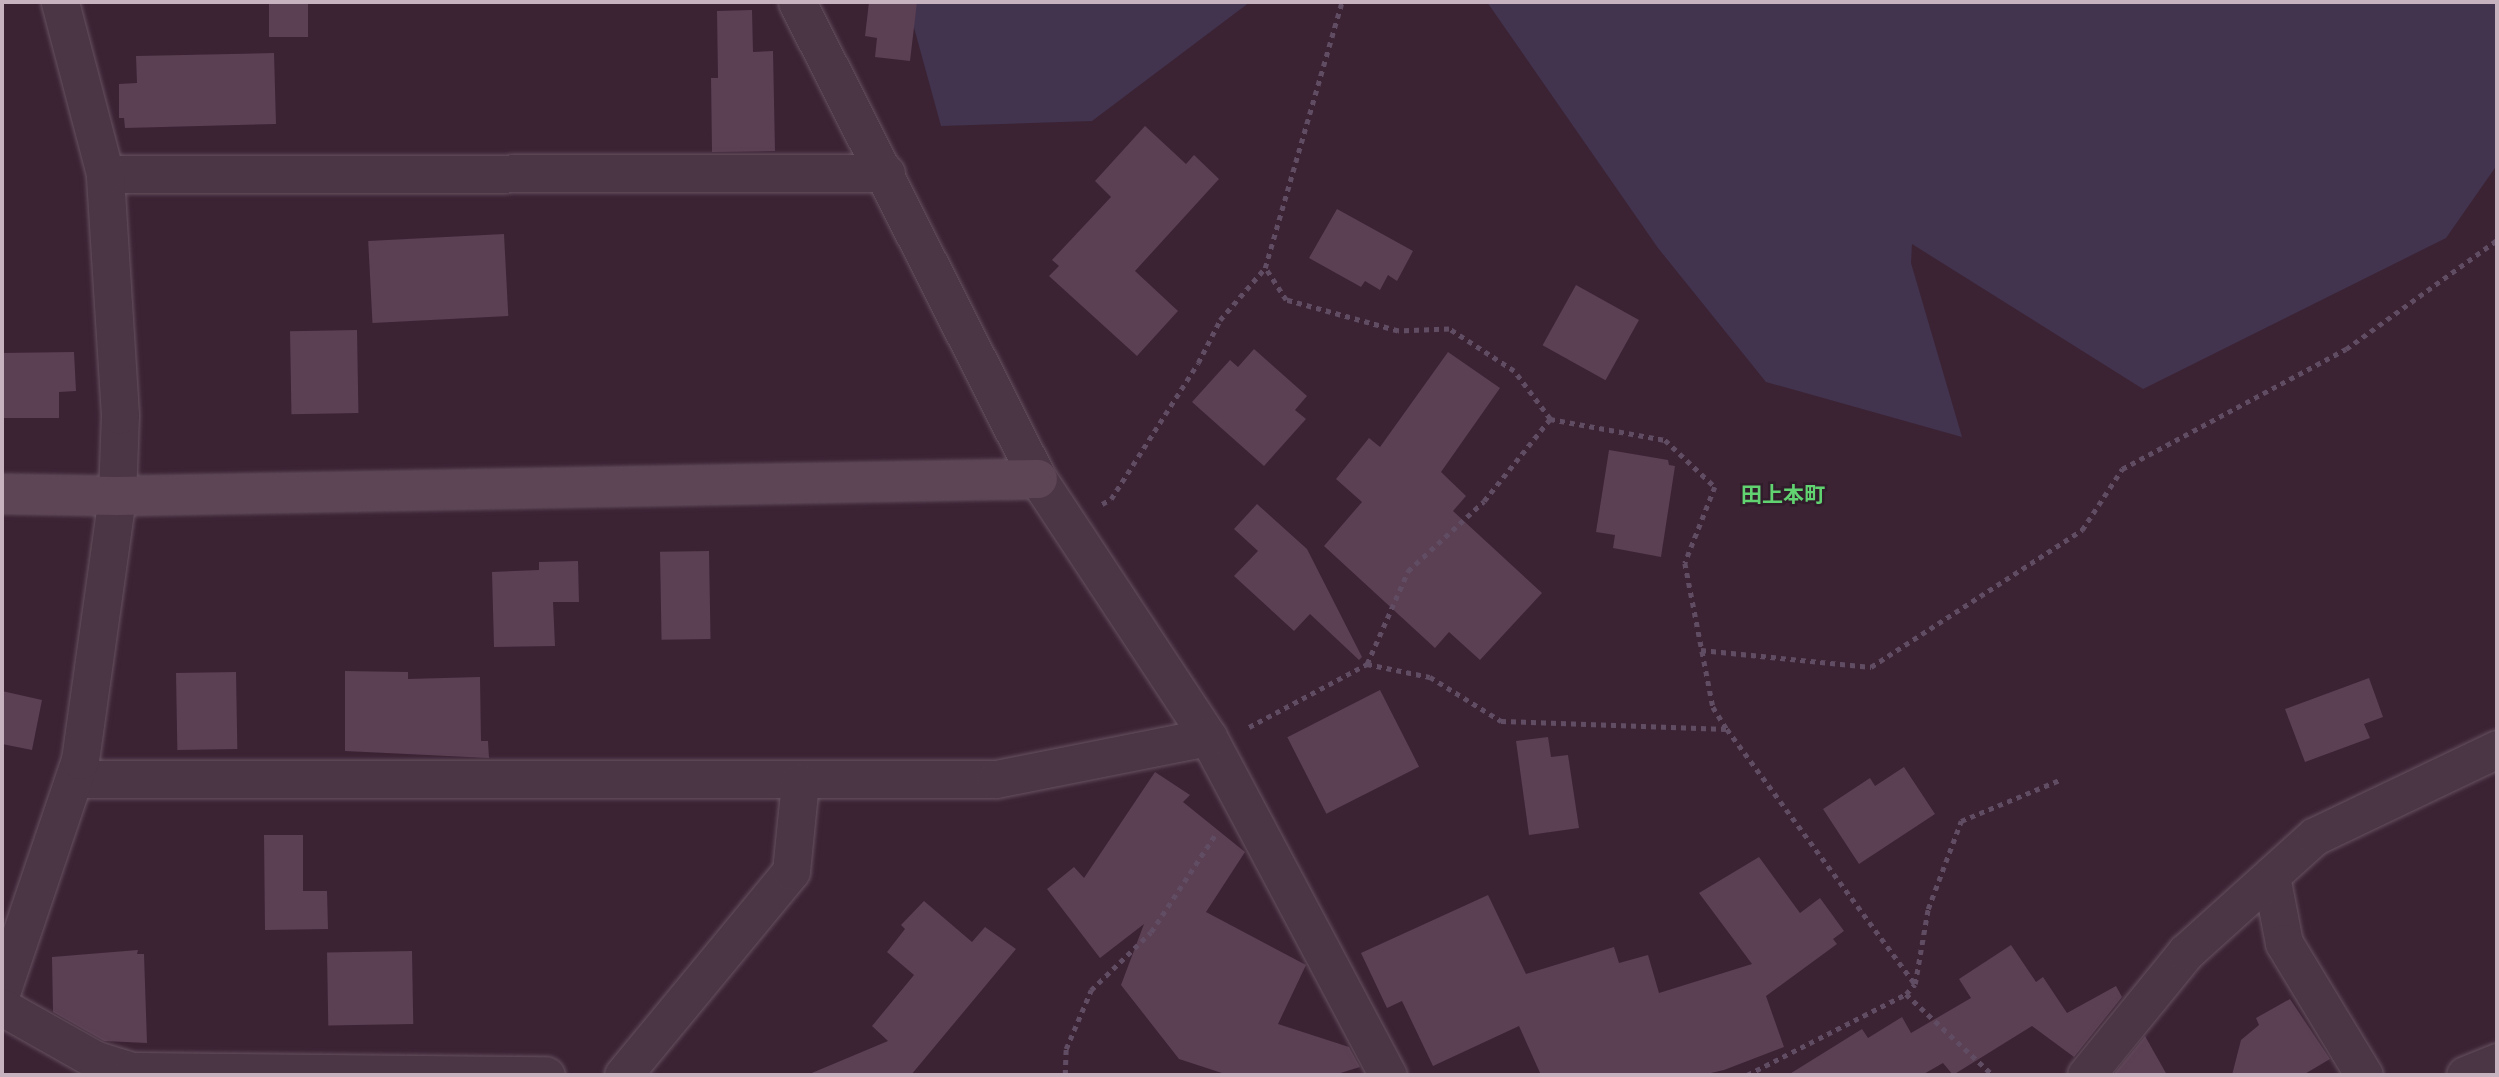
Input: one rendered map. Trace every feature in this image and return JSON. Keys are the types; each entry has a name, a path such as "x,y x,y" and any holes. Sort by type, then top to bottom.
{"street":[{"path":"2,990 74,779 117,496 120,415 105,174 60,2"},
{"path":"797,2 886,173 1038,478 1069,521 1208,737 1388,1075"},
{"path":"105,174 886,173"},
{"path":"2,494 117,496 1038,478"},
{"path":"74,779 800,782 996,779 1208,737"},
{"path":"2086,1075 2186,952 2315,836 2497,749"},
{"path":"623,1075 791,871 800,782"},
{"path":"2271,876 2284,943 2364,1075"},
{"path":"2,1007 96,1060 134,1071 546,1075"},
{"path":"2465,1075 2497,1062"}],"path":[{"path":"1069,521 1111,499 1220,320 1265,268 1342,2"},
{"path":"1702,650 1871,667 2082,530 2122,469 2346,349 2497,240"},
{"path":"1265,268 1286,300 1398,331 1449,329 1514,371 1550,419 1665,440 1715,487 1685,563 1713,707 1915,984"},
{"path":"1208,737 1240,732 1367,664 1408,571 1484,501 1550,419"},
{"path":"1367,664 1430,677 1501,721 1727,729"},
{"path":"1747,1075 1906,994 1915,984 1928,909 1961,821 2062,779"},
{"path":"1065,1075 1066,1049 1091,990 1151,932 1239,796"},
{"path":"1906,994 1993,1075"}],"shaded area":[{"path":"907,2 1250,2 1092,121 941,126"},
{"path":"1487,2 2497,2 2497,165 2446,238 2143,389 1912,244 1911,263 1962,437 1766,382 1658,248"}],"building":[{"path":"269,2 308,2 308,37 269,37"},
{"path":"869,2 917,2 910,61 875,57 877,38 865,36"},
{"path":"752,10 753,52 773,51 775,151 712,152 711,78 718,78 717,11"},
{"path":"274,53 276,124 125,128 124,118 119,118 119,84 137,83 136,56"},
{"path":"1145,126 1186,164 1194,155 1219,179 1135,271 1178,311 1137,356 1049,276 1059,266 1052,260 1111,197 1095,181"},
{"path":"1337,209 1413,251 1397,281 1388,275 1380,290 1365,281 1361,287 1309,258"},
{"path":"504,234 508,316 372,323 368,241"},
{"path":"1576,285 1639,320 1606,380 1543,345"},
{"path":"357,330 358,413 291,414 290,331"},
{"path":"1254,349 1307,396 1295,410 1306,419 1264,466 1192,402 1230,360 1238,367"},
{"path":"74,352 76,391 59,392 59,418 2,418 2,353"},
{"path":"1448,352 1500,388 1441,472 1466,496 1453,511 1542,593 1480,660 1449,632 1435,648 1324,546 1362,502 1336,479 1369,438 1380,447"},
{"path":"1609,450 1668,460 1669,465 1675,466 1661,557 1613,548 1615,535 1596,532"},
{"path":"1257,504 1307,549 1362,657 1359,660 1310,614 1294,631 1234,576 1258,551 1234,529"},
{"path":"709,551 711,639 662,640 660,552"},
{"path":"578,561 579,602 553,602 555,646 494,647 492,572 539,570 539,562"},
{"path":"345,671 408,672 408,679 480,677 481,741 488,741 489,758 345,751"},
{"path":"236,672 237,749 177,750 176,673"},
{"path":"2369,678 2383,717 2364,724 2370,738 2305,762 2285,709"},
{"path":"1380,690 1419,767 1326,814 1287,737"},
{"path":"2,691 42,700 32,750 2,744"},
{"path":"1548,737 1551,757 1568,755 1579,828 1529,835 1516,741"},
{"path":"1904,767 1935,814 1859,864 1823,809 1870,778 1875,786"},
{"path":"1155,772 1190,795 1183,802 1245,852 1206,912 1306,965 1278,1024 1349,1047 1360,1067 1334,1075 1228,1075 1179,1059 1121,985 1144,924 1100,958 1047,889 1074,867 1084,878"},
{"path":"264,835 303,835 303,891 327,891 328,929 265,930"},
{"path":"1759,857 1800,913 1820,898 1844,931 1833,939 1837,944 1766,996 1784,1047 1724,1070 1702,1075 1541,1075 1519,1026 1433,1066 1402,1001 1387,1008 1361,953 1488,895 1526,974 1614,947 1619,963 1648,955 1659,993 1752,964 1699,893"},
{"path":"924,901 972,942 985,927 1016,949 911,1075 807,1075 888,1041 872,1026 914,975 887,952 905,929 901,925"},
{"path":"2011,945 2036,982 2043,977 2067,1013 2116,986 2122,997 2074,1057 2032,1026 1953,1075 1943,1063 1922,1075 1788,1075 1862,1029 1868,1038 1902,1017 1911,1033 1971,998 1959,979"},
{"path":"138,950 137,954 144,954 147,1043 104,1041 53,1012 52,957"},
{"path":"412,951 413,1024 328,1025 327,952"},
{"path":"2290,999 2330,1059 2303,1075 2232,1075 2241,1040 2259,1025 2256,1018"},
{"path":"2145,1036 2167,1075 2113,1075"}],"district":[{"name":"田上本町","path":"1783,495"}]}
